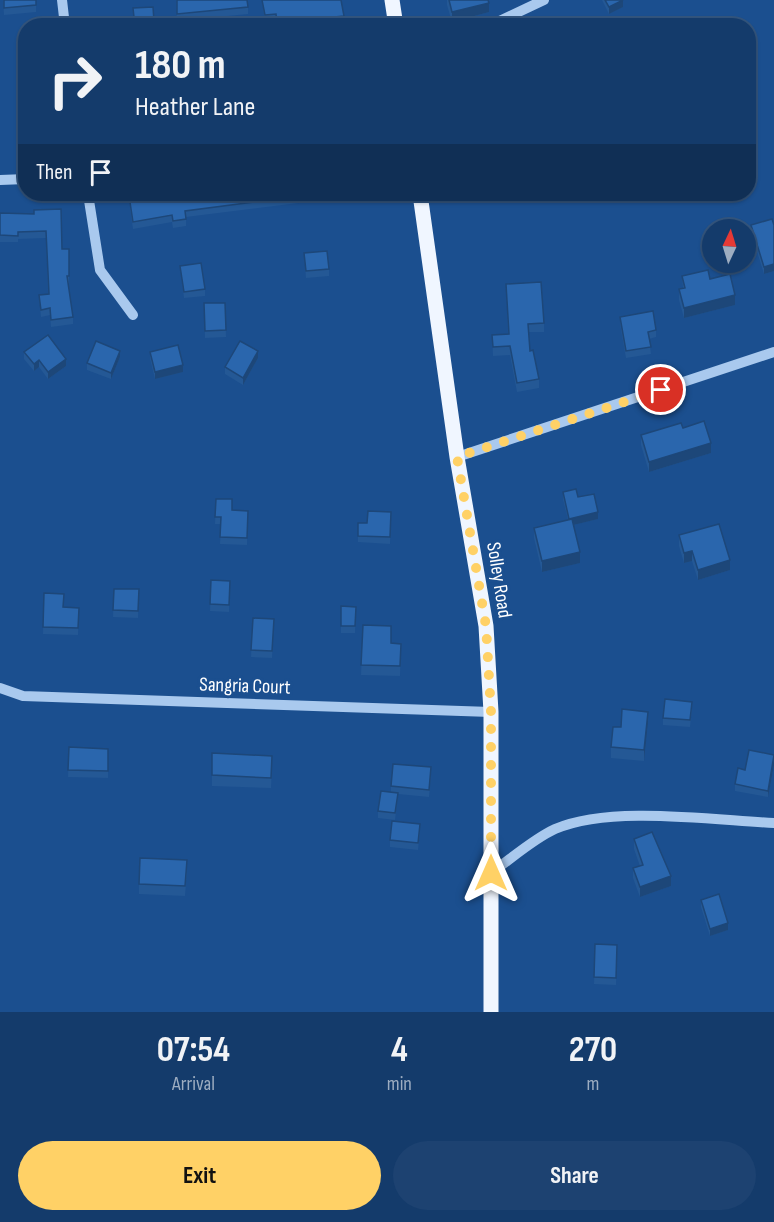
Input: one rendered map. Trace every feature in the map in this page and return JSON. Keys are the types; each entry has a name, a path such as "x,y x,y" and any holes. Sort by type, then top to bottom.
{"main road":[{"path":"392,0 395,18"},
{"name":"Solley Road","path":"421,201 457,457 486,626 491,712 491,1012"}],"street":[{"path":"62,0 64,18"},
{"path":"506,18 543,0"},
{"path":"0,180 18,179"},
{"path":"89,201 100,270 133,315"},
{"path":"457,457 774,352"},
{"name":"Sangria Court","path":"0,688 23,696 491,712"},
{"path":"491,873 554,830 586,820 627,816 774,823"}],"building":[{"path":"4,0 36,0 36,5 4,8"},
{"path":"177,0 247,0 248,7 177,14"},
{"path":"262,0 341,0 344,16 276,18 276,14 265,15"},
{"path":"449,0 488,0 489,3 452,12"},
{"path":"605,0 623,0 609,7"},
{"path":"153,7 154,18 134,18 133,8"},
{"path":"263,201 185,211 186,219 173,221 172,215 133,222 130,202"},
{"path":"61,209 62,249 69,249 69,276 67,276 73,317 51,320 50,308 41,310 39,295 49,294 46,231 18,232 18,236 0,235 0,213 34,214 34,210"},
{"path":"772,219 774,264 764,267 756,241 756,224"},
{"path":"327,251 329,269 306,271 304,253"},
{"path":"201,263 205,289 184,292 180,266"},
{"path":"702,271 709,273 710,279 730,274 735,295 684,308 679,289 685,288 682,276"},
{"path":"541,282 544,323 528,324 530,351 533,350 539,379 517,383 510,346 493,347 492,335 509,334 506,284"},
{"path":"204,303 225,303 226,330 205,331"},
{"path":"653,311 656,330 648,332 651,347 626,351 620,317"},
{"path":"48,335 66,359 48,372 39,360 34,364 24,352"},
{"path":"96,341 120,351 111,373 87,363"},
{"path":"240,341 258,351 243,378 225,367"},
{"path":"178,345 183,365 155,372 150,352"},
{"path":"704,421 711,443 649,462 641,435 681,423 683,428"},
{"path":"576,489 578,497 594,494 598,512 569,519 563,492"},
{"path":"216,499 232,499 232,510 248,511 247,538 220,537 221,517 215,517"},
{"path":"368,511 391,512 390,537 358,536 358,523 367,523"},
{"path":"572,519 580,552 542,561 534,528"},
{"path":"719,524 730,560 698,570 692,551 684,553 679,535"},
{"path":"211,580 230,581 229,605 210,604"},
{"path":"114,589 139,589 138,611 113,610"},
{"path":"44,593 64,594 63,607 79,608 78,628 43,627"},
{"path":"341,606 356,607 355,626 341,626"},
{"path":"253,618 274,619 272,651 251,650"},
{"path":"363,625 391,626 391,643 401,644 400,666 361,665"},
{"path":"665,699 692,702 690,720 663,718"},
{"path":"622,709 648,712 644,750 611,747 613,727 621,727"},
{"path":"69,747 108,749 108,771 68,770"},
{"path":"749,750 774,755 768,791 735,784 738,768 745,770"},
{"path":"212,753 272,756 271,778 212,775"},
{"path":"393,764 431,767 429,790 391,786"},
{"path":"381,791 398,793 395,813 378,811"},
{"path":"392,821 420,824 418,843 390,840"},
{"path":"652,832 671,876 640,887 633,868 643,865 634,839"},
{"path":"140,858 187,860 185,886 139,884"},
{"path":"719,894 728,923 710,929 701,900"},
{"path":"595,944 617,945 616,978 594,977"}],"route":[{"path":"491,873 491,712 486,626 457,457 661,390"}]}
